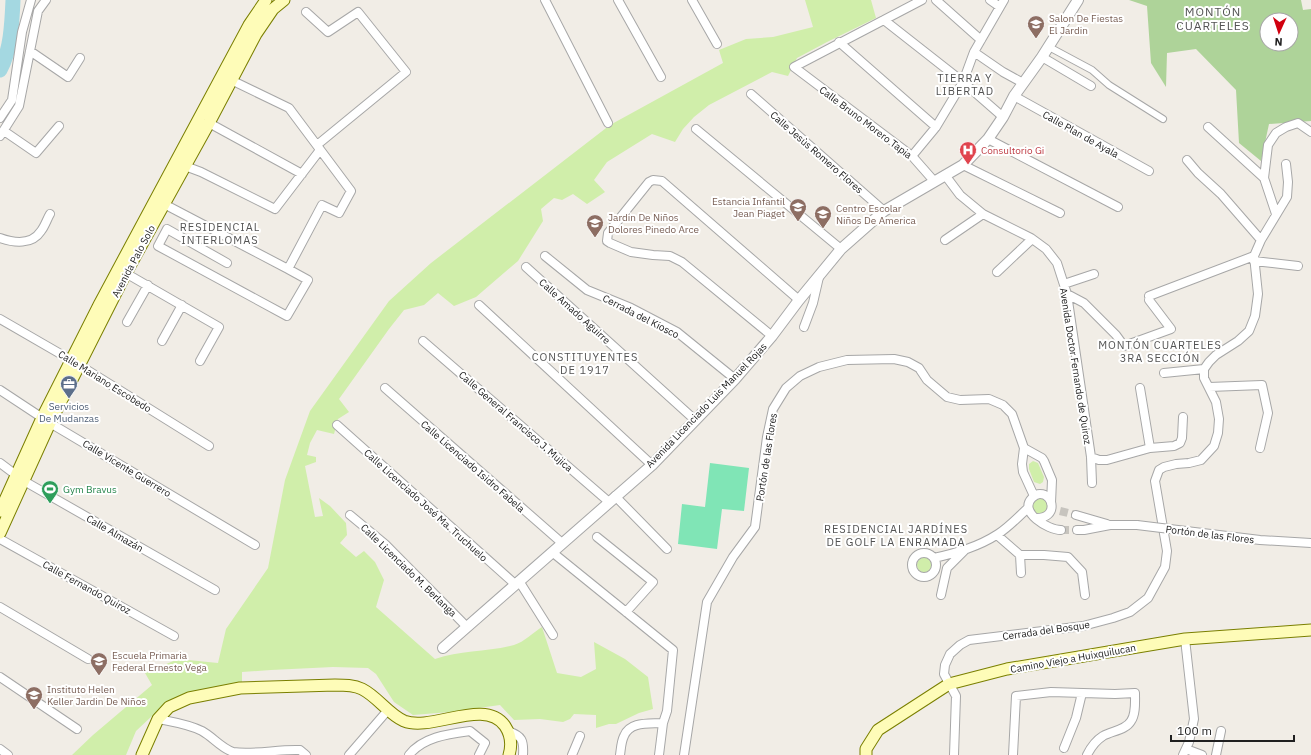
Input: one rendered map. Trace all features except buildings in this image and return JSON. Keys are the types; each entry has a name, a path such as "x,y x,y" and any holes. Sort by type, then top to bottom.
{"main road":[{"name":"Avenida Palo Solo","path":"0,533 20,478 46,420 249,25 268,3 284,0"},
{"name":"Avenida Palo Solo","path":"122,271 148,233 209,123 256,34 268,3"},
{"name":"Avenida Palo Solo","path":"0,511 20,478"},
{"name":"Camino Viejo a Huixquilucan","path":"866,755 866,748 878,730 949,684 1007,669 1185,639 1311,630"},
{"path":"142,755 158,719 169,707 189,698 240,688 335,685 351,686 362,689 403,720 414,723 425,723 475,714 492,716 501,720 508,731 511,740 509,755"}],"street":[{"path":"0,118 12,100 22,32 31,0"},
{"path":"46,0 38,11 19,106 2,134 36,153 59,126"},
{"path":"545,0 608,123"},
{"path":"618,0 661,76"},
{"path":"692,0 717,44"},
{"path":"922,0 839,42 936,127"},
{"path":"936,0 981,40"},
{"path":"912,156 936,127 963,82 974,52 1002,4 990,0"},
{"name":"Avenida Licenciado Luis Manuel Rojas","path":"443,648 652,465 735,379 772,336 799,300 841,249 884,211 963,165 988,139 1003,117 1014,96 1049,47 1078,0"},
{"path":"185,166 201,172 275,210 302,174 319,147 406,72 358,12 328,32 306,12"},
{"path":"884,20 963,82 1003,117"},
{"name":"Calle Bruno Morero Tapia","path":"839,42 794,67 912,156 934,181"},
{"path":"1049,47 1092,70 1109,85 1163,119"},
{"path":"30,51 68,77 80,58"},
{"path":"974,52 1003,72 1024,83"},
{"path":"1042,57 1091,86"},
{"path":"231,80 289,108 352,191 339,213 322,205 288,269"},
{"name":"Calle Jesùs Romero Flores","path":"751,94 884,211"},
{"name":"Calle Plan de Ayala","path":"1014,96 1149,172"},
{"path":"209,123 302,174"},
{"path":"1276,214 1264,178 1268,145 1276,133 1286,127 1298,123 1311,132"},
{"path":"1208,127 1264,178"},
{"path":"696,129 841,249"},
{"path":"988,139 1118,207"},
{"path":"1187,160 1198,173 1221,194 1261,240"},
{"path":"1164,373 1204,369 1216,355 1238,341 1249,331 1255,316 1258,294 1254,259 1261,240 1287,197 1288,182 1286,164"},
{"path":"963,165 1060,213"},
{"name":"Avenida Doctor Fernando de Quiroz","path":"945,176 960,195 983,214 1032,239 1046,249 1056,263 1067,294 1091,457 1099,460 1106,460 1150,448 1174,446 1180,443 1182,438 1183,417"},
{"path":"772,336 682,262 670,256 631,252 607,241 608,233 649,182 653,180 662,181 799,300"},
{"path":"164,204 308,280 287,316 158,246 167,229 227,263"},
{"path":"0,238 20,243 32,239 41,232 50,214"},
{"path":"945,240 983,214"},
{"path":"148,233 162,239"},
{"path":"997,272 1032,239"},
{"name":"Cerrada del Kiosco","path":"545,256 587,290 630,308 677,332 735,379"},
{"path":"1067,294 1084,303 1116,335 1124,346 1171,329 1149,298 1254,259 1298,266"},
{"name":"Calle Amado Aguirre","path":"526,267 695,420"},
{"path":"122,271 219,327 200,361"},
{"path":"804,327 813,303 820,274"},
{"path":"1064,284 1094,274"},
{"path":"127,322 148,285"},
{"path":"162,341 182,305"},
{"path":"479,305 652,465"},
{"name":"Calle Mariano Escobedo","path":"0,319 75,362 209,446"},
{"name":"Calle General Francisco J. Mujica","path":"423,341 612,499 667,549"},
{"name":"Portón de las Flores","path":"684,755 707,602 733,557 755,526 767,437 773,408 786,388 800,376 819,367 847,360 894,359 908,362 919,368 927,380 947,397 960,400 990,400 1003,405 1012,414 1024,448 1022,464 1023,472 1034,496"},
{"name":"Cerrada del Bosque","path":"954,755 956,696 944,674 945,665 950,654 960,645 969,640 1083,626 1130,612 1148,598 1165,567 1167,551 1155,481 1159,470 1176,464 1201,460 1214,446 1218,433 1219,419 1216,402 1204,378 1204,369"},
{"path":"1209,387 1262,385 1268,413 1260,448"},
{"name":"Calle Licenciado Isidro Fabela","path":"385,388 562,543"},
{"path":"1140,388 1150,448"},
{"name":"Calle Vicente Guerrero","path":"0,390 46,420 255,544"},
{"name":"Calle Licenciado José Ma. Truchuelo","path":"337,425 517,583 553,635"},
{"path":"1024,448 1042,458 1052,480 1051,506 1048,515 1043,518 1037,518"},
{"path":"1091,457 1092,483"},
{"name":"Calle Almazán","path":"0,463 20,478 215,590"},
{"path":"1060,511 1051,506 1048,497 1041,494 1034,496 1029,501 1028,508 1031,514 1047,527 1061,530"},
{"path":"934,558 964,551 997,534 1008,527 1028,508"},
{"name":"Calle Licenciado M. Berlanga","path":"350,515 385,544 467,626"},
{"name":"Portón de las Flores","path":"1076,515 1110,525"},
{"name":"Portón de las Flores","path":"1077,530 1110,525 1137,525 1260,540 1311,543"},
{"path":"997,534 1020,555 1044,555 1068,558 1082,572 1085,595"},
{"path":"597,537 653,582 626,612"},
{"name":"Calle Fernando Quiroz","path":"0,539 174,636"},
{"path":"941,595 947,568 964,551"},
{"path":"552,552 673,650 667,712 663,723 659,755"},
{"path":"1020,555 1021,573"},
{"path":"0,606 88,659"},
{"path":"1185,639 1194,719 1189,742 1184,752 1202,755"},
{"path":"0,677 77,729"},
{"path":"1012,755 1016,696 1052,692 1115,694 1136,693 1134,714 1131,722 1124,728 1103,736 1093,744 1087,755"},
{"path":"1064,748 1076,718 1082,693"},
{"path":"348,755 388,710"},
{"path":"158,719 183,724 203,732 232,752 252,754 300,750 306,755"},
{"path":"620,755 623,737 633,726 663,723"},
{"path":"409,755 416,747 445,734 470,731 485,742 479,755"},
{"path":"508,731 518,734 522,738 523,755"},
{"path":"1216,755 1221,732"},
{"path":"572,755 580,736"},
{"path":"0,750 8,755"}],"green space":[{"path":"805,0 871,0 876,18 797,58 788,76 772,72 709,105 694,117 683,129 675,142 652,134 607,162 594,180 605,192 587,204 573,194 562,200 554,198 541,209 543,221 518,261 476,297 454,306 438,293 424,305 404,310 339,399 349,412 338,419 334,434 317,430 310,443 307,455 316,457 316,462 305,466 315,517 323,516 319,498 330,506 346,523 347,535 340,543 356,557 364,551 375,562 384,580 376,607 435,659 454,654 494,649 518,644 542,627 557,673 581,677 596,669 594,642 625,659 648,677 653,709 639,713 616,724 609,724 596,728 596,715 574,714 570,719 563,722 540,719 514,720 500,705 450,712 413,715 394,702 376,674 368,668 333,667 242,672 242,685 169,704 152,716 136,731 126,755 72,755 93,735 152,685 145,673 178,659 218,663 226,629 268,568 285,480 310,411 389,301 431,263 610,125 723,63 719,50 746,39 773,37 813,27"},
{"path":"1129,0 1301,0 1303,10 1311,9 1311,121 1269,124 1261,161 1239,143 1236,90 1196,49 1167,53 1166,87 1151,63 1147,6"},
{"path":"1033,461 1038,463 1044,477 1043,482 1040,484 1034,482 1029,469 1029,464"},
{"path":"710,463 749,468 744,511 722,509 717,549 678,544 682,504 705,507"},
{"path":"1040,498 1046,500 1048,506 1046,512 1040,514 1034,512 1032,506 1034,500"},
{"path":"925,557 931,559 933,565 931,571 925,573 919,571 917,565 919,559"}],"waterway":[{"path":"0,70 9,45 13,0"}],"tunnel":[{"path":"1060,511 1076,515"},
{"path":"1061,530 1077,530"}],"place":[{"name":"Salon De Fiestas El Jardin","path":"1036,39"},
{"name":"Consultorio Gi","path":"968,165"},
{"name":"Estancia Infantil Jean Piaget","path":"798,222"},
{"name":"Centro Escolar Niños De America","path":"823,229"},
{"name":"Jardin De Niños Dolores Pinedo Arce","path":"595,238"},
{"name":"Servicios De Mudanzas","path":"69,399"},
{"name":"Gym Bravus","path":"50,504"},
{"name":"Escuela Primaria Federal Ernesto Vega","path":"99,676"},
{"name":"Instituto Helen Keller Jardin De Niños","path":"34,710"}],"district":[{"name":"MONTÓN CUARTELES","path":"1213,19"},
{"name":"TIERRA Y LIBERTAD","path":"965,84"},
{"name":"RESIDENCIAL INTERLOMAS","path":"220,233"},
{"name":"MONTÓN CUARTELES 3RA SECCIÓN","path":"1160,351"},
{"name":"CONSTITUYENTES DE 1917","path":"585,363"},
{"name":"RESIDENCIAL JARDÍNES DE GOLF LA ENRAMADA","path":"896,535"}]}
